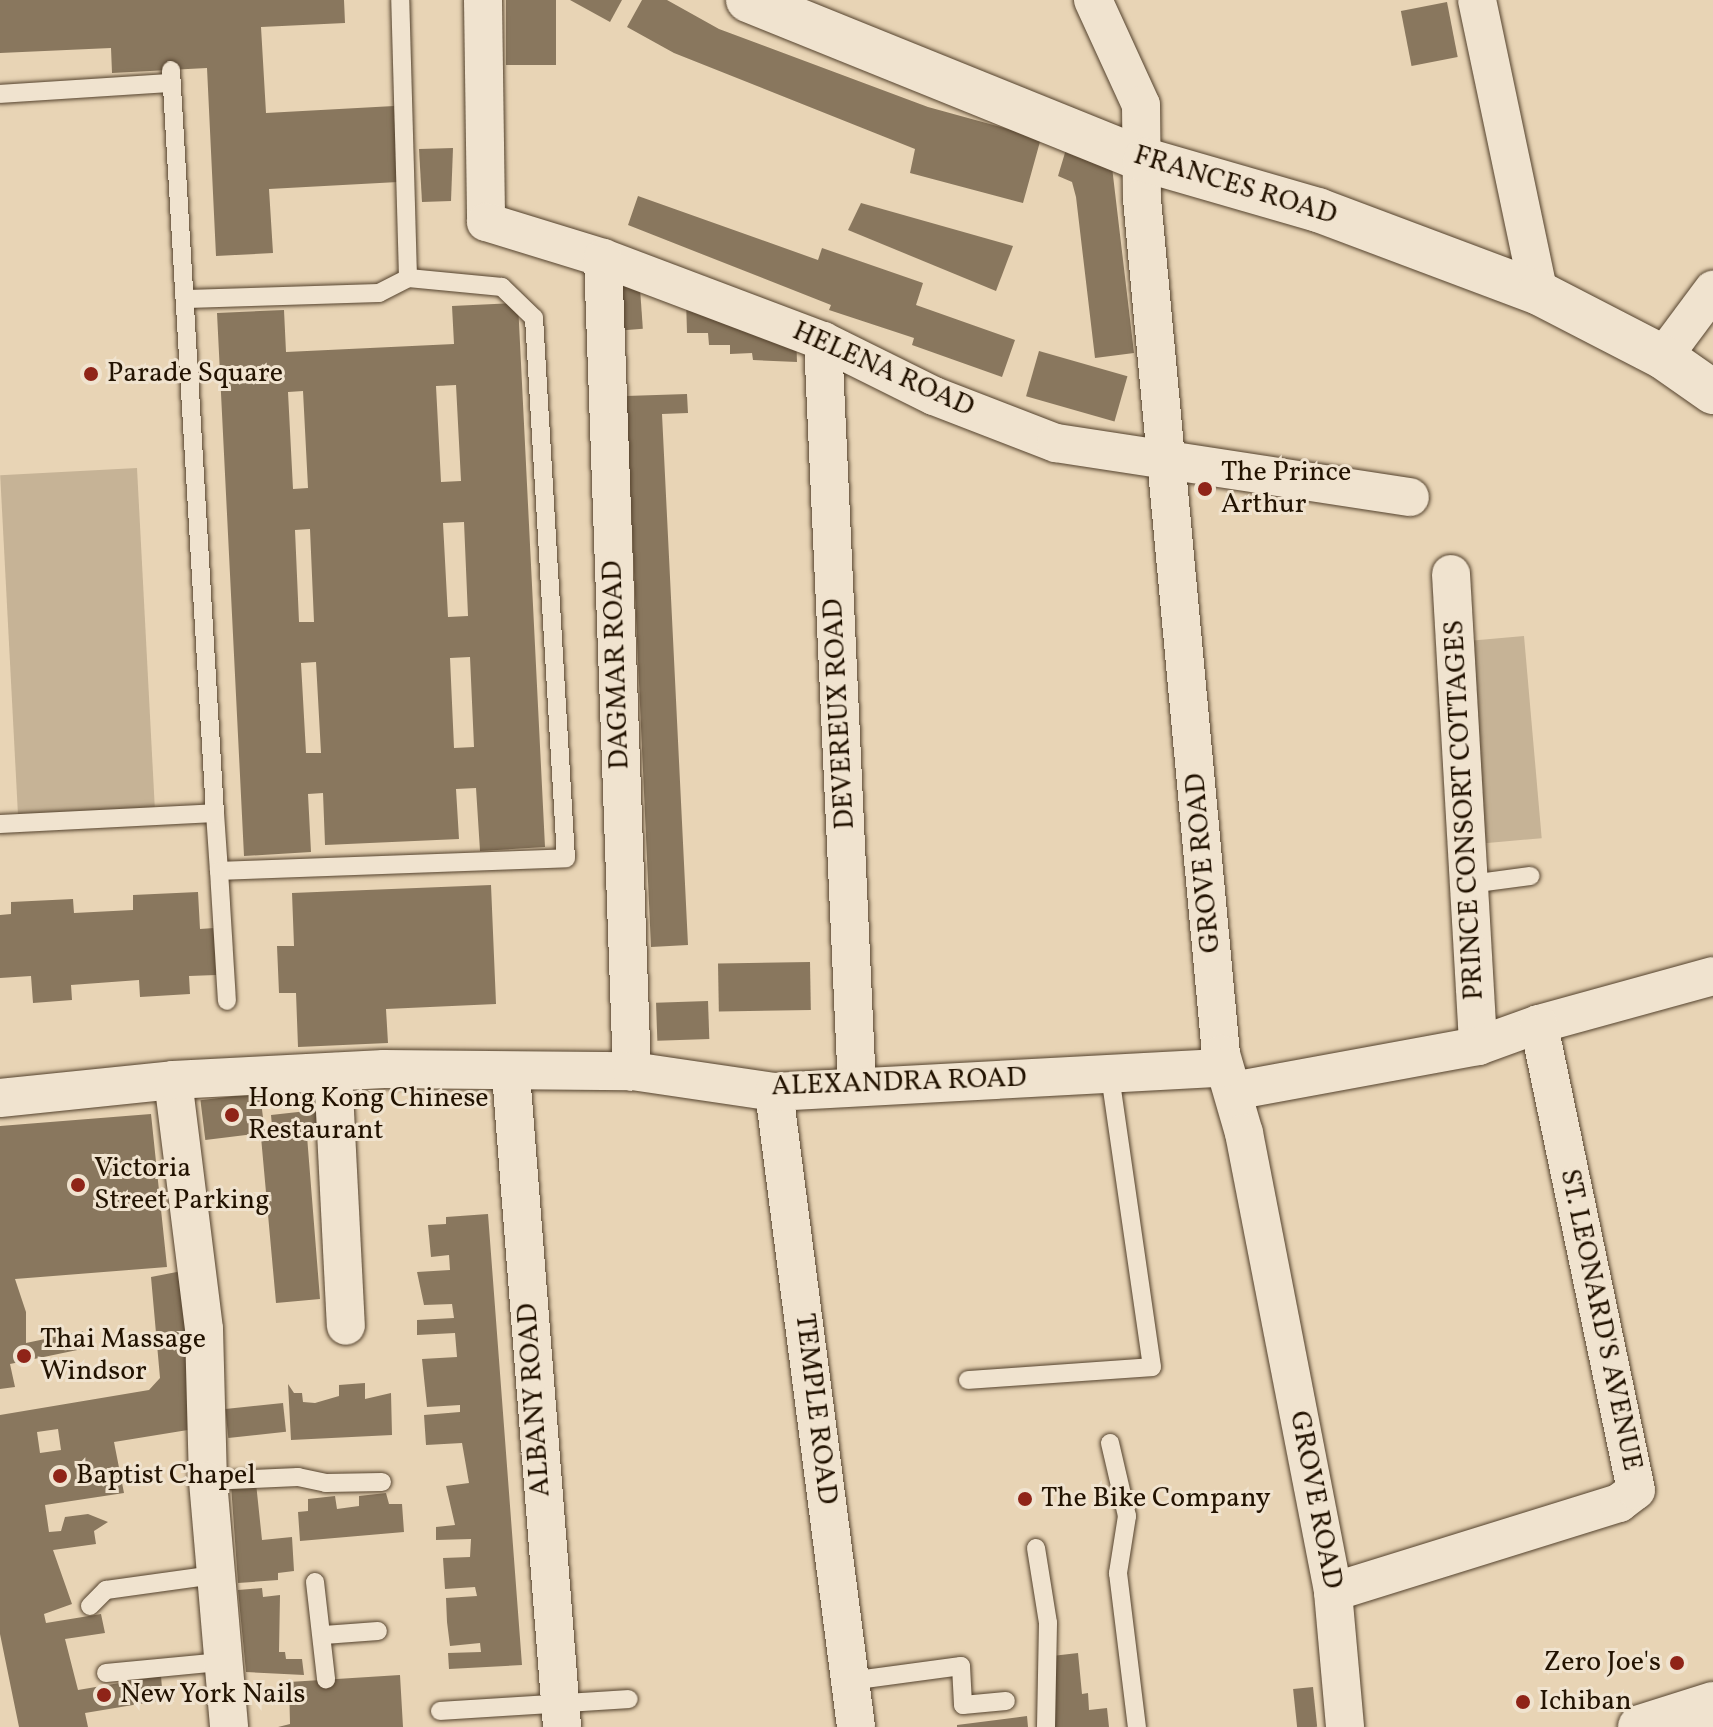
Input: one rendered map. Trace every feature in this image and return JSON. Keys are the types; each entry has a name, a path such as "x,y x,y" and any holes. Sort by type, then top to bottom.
{"main road":[{"name":"FRANCES ROAD","path":"748,0 1145,160 1318,210 1539,293 1663,357 1713,392"},
{"path":"1640,1727 1713,1704"}],"street":[{"name":"HELENA ROAD","path":"483,0 486,222 603,258 823,341 934,396 1056,443 1167,464 1410,497"},
{"name":"GROVE ROAD","path":"1093,0 1141,105 1145,160 1142,199 1228,1080 1333,1592 1345,1727"},
{"path":"1477,0 1539,293"},
{"name":"DAGMAR ROAD","path":"603,258 632,1071"},
{"path":"1663,357 1713,290"},
{"name":"DEVEREUX ROAD","path":"823,341 857,1087"},
{"name":"PRINCE CONSORT COTTAGES","path":"1451,574 1478,1046"},
{"name":"ALEXANDRA ROAD","path":"0,1098 173,1080 384,1069 511,1074 632,1071 774,1092 1110,1074 1228,1080 1478,1046 1539,1024 1713,976"},
{"name":"ST. LEONARD'S AVENUE","path":"1333,1592 1619,1503 1636,1490 1539,1024"},
{"path":"333,1072 346,1326"},
{"name":"ALBANY ROAD","path":"511,1074 561,1715"},
{"path":"173,1080 204,1329 208,1481 221,1662 229,1727"},
{"name":"TEMPLE ROAD","path":"774,1092 856,1727"}],"lane":[{"path":"400,0 408,278"},
{"path":"0,94 172,76 227,1001"},
{"path":"187,299 379,293 408,278 502,287 534,318 566,858 219,871"},
{"path":"0,824 215,813"},
{"path":"1471,884 1530,876"},
{"path":"968,1380 1152,1367 1110,1074"},
{"path":"1110,1443 1127,1516 1118,1573 1137,1727"},
{"path":"208,1481 298,1477 326,1483 382,1482"},
{"path":"1036,1548 1048,1623 1046,1727"},
{"path":"90,1606 106,1590 214,1575"},
{"path":"315,1582 324,1635 326,1679"},
{"path":"324,1635 378,1631"},
{"path":"106,1673 221,1662"},
{"path":"850,1681 961,1666 963,1705 1006,1701"},
{"path":"440,1711 561,1715 629,1699"}],"shaded area":[{"path":"137,468 155,809 18,816 0,475"},
{"path":"1524,636 1542,838 1471,844 1453,642"}],"building":[{"path":"0,0 344,0 345,23 261,27 266,113 394,106 398,182 269,189 273,253 216,256 207,68 112,73 111,48 0,53"},
{"path":"506,0 556,0 556,65 506,65"},
{"path":"570,0 622,0 610,22"},
{"path":"642,0 667,0 719,29 928,107 1041,138 1023,203 910,173 915,149 674,53 627,27"},
{"path":"1447,2 1458,57 1412,66 1401,11"},
{"path":"1067,146 1112,167 1134,353 1095,358 1076,197 1072,182 1058,176"},
{"path":"453,148 451,201 422,202 419,149"},
{"path":"638,196 818,260 822,248 923,283 916,305 1015,340 1002,377 912,345 914,338 829,310 831,305 628,225"},
{"path":"861,203 1013,246 996,291 848,230"},
{"path":"639,274 643,329 621,330 617,276"},
{"path":"686,299 796,331 797,362 753,360 752,353 730,354 730,345 709,345 708,333 687,333"},
{"path":"518,303 545,847 480,851 476,788 456,789 459,839 325,845 323,793 308,794 311,852 244,856 217,313 284,310 286,352 454,344 452,306","holes":["456,385 461,481 441,482 436,386","303,391 308,488 293,489 288,392","464,522 468,616 448,617 443,523","310,529 314,622 299,622 295,530","470,657 474,747 454,748 450,658","316,662 321,753 306,753 301,663"]},
{"path":"1039,351 1127,376 1114,422 1026,396"},
{"path":"687,394 688,413 662,414 688,945 651,947 626,396"},
{"path":"491,885 496,1004 386,1009 388,1043 298,1047 296,993 279,993 277,946 294,946 292,893"},
{"path":"198,892 200,929 214,928 216,975 189,976 190,994 140,997 139,980 71,985 72,1000 33,1003 31,976 0,978 0,915 11,914 11,902 73,899 74,913 133,910 133,895"},
{"path":"810,962 811,1010 719,1012 718,964"},
{"path":"708,1001 709,1039 657,1041 656,1003"},
{"name":"Hong Kong Chinese Restaurant","path":"260,1093 265,1133 205,1140 200,1100"},
{"path":"316,1110 320,1136 307,1136 320,1299 276,1303 261,1137 273,1137 271,1115"},
{"name":"Victoria Street Parking","path":"151,1114 167,1267 15,1279 26,1312 26,1343 83,1331 87,1348 10,1364 15,1387 0,1389 0,1126"},
{"path":"488,1214 522,1665 449,1669 448,1653 481,1652 480,1643 450,1646 447,1622 446,1598 477,1596 475,1587 445,1589 443,1558 470,1557 471,1539 436,1540 436,1527 455,1525 446,1486 469,1483 462,1443 426,1445 424,1415 460,1412 460,1405 427,1407 422,1359 457,1357 455,1333 417,1335 417,1320 454,1318 452,1304 424,1305 417,1272 450,1270 449,1255 431,1257 428,1225 446,1224 446,1217"},
{"path":"187,1270 200,1428 114,1442 124,1493 45,1505 49,1532 61,1531 65,1517 88,1514 108,1522 94,1531 96,1544 53,1550 72,1604 44,1614 46,1623 101,1614 105,1633 65,1639 78,1690 161,1676 163,1700 85,1713 88,1727 19,1727 0,1634 0,1415 149,1390 160,1378 151,1277","holes":["58,1429 61,1450 40,1453 37,1432"]},
{"path":"365,1383 365,1399 391,1393 392,1435 291,1440 288,1384 294,1393 302,1393 303,1402 315,1403 339,1396 339,1385"},
{"path":"283,1403 286,1432 228,1438 225,1409"},
{"path":"256,1483 262,1540 292,1537 294,1571 278,1573 278,1580 238,1583 231,1485"},
{"path":"386,1493 389,1504 402,1504 404,1532 300,1541 298,1512 308,1511 308,1499 335,1496 337,1509 359,1506 359,1496"},
{"path":"262,1588 263,1597 280,1595 279,1652 285,1652 286,1659 302,1659 304,1675 246,1672 238,1590"},
{"path":"1078,1653 1082,1694 1088,1693 1089,1710 1107,1708 1109,1727 1054,1727 1052,1656"},
{"path":"400,1675 403,1727 278,1727 290,1724 289,1682"},
{"path":"1313,1687 1317,1727 1297,1727 1293,1689"},
{"path":"1027,1716 1028,1727 957,1727 957,1725"}],"place":[{"name":"Parade Square","path":"91,374"},
{"name":"The Prince Arthur","path":"1205,489"},
{"name":"Hong Kong Chinese Restaurant","path":"232,1115"},
{"name":"Victoria Street Parking","path":"78,1185"},
{"name":"Thai Massage Windsor","path":"24,1356"},
{"name":"Baptist Chapel","path":"60,1476"},
{"name":"The Bike Company","path":"1025,1499"},
{"name":"Zero Joe's","path":"1677,1663"},
{"name":"New York Nails","path":"104,1695"},
{"name":"Ichiban","path":"1523,1702"}]}
